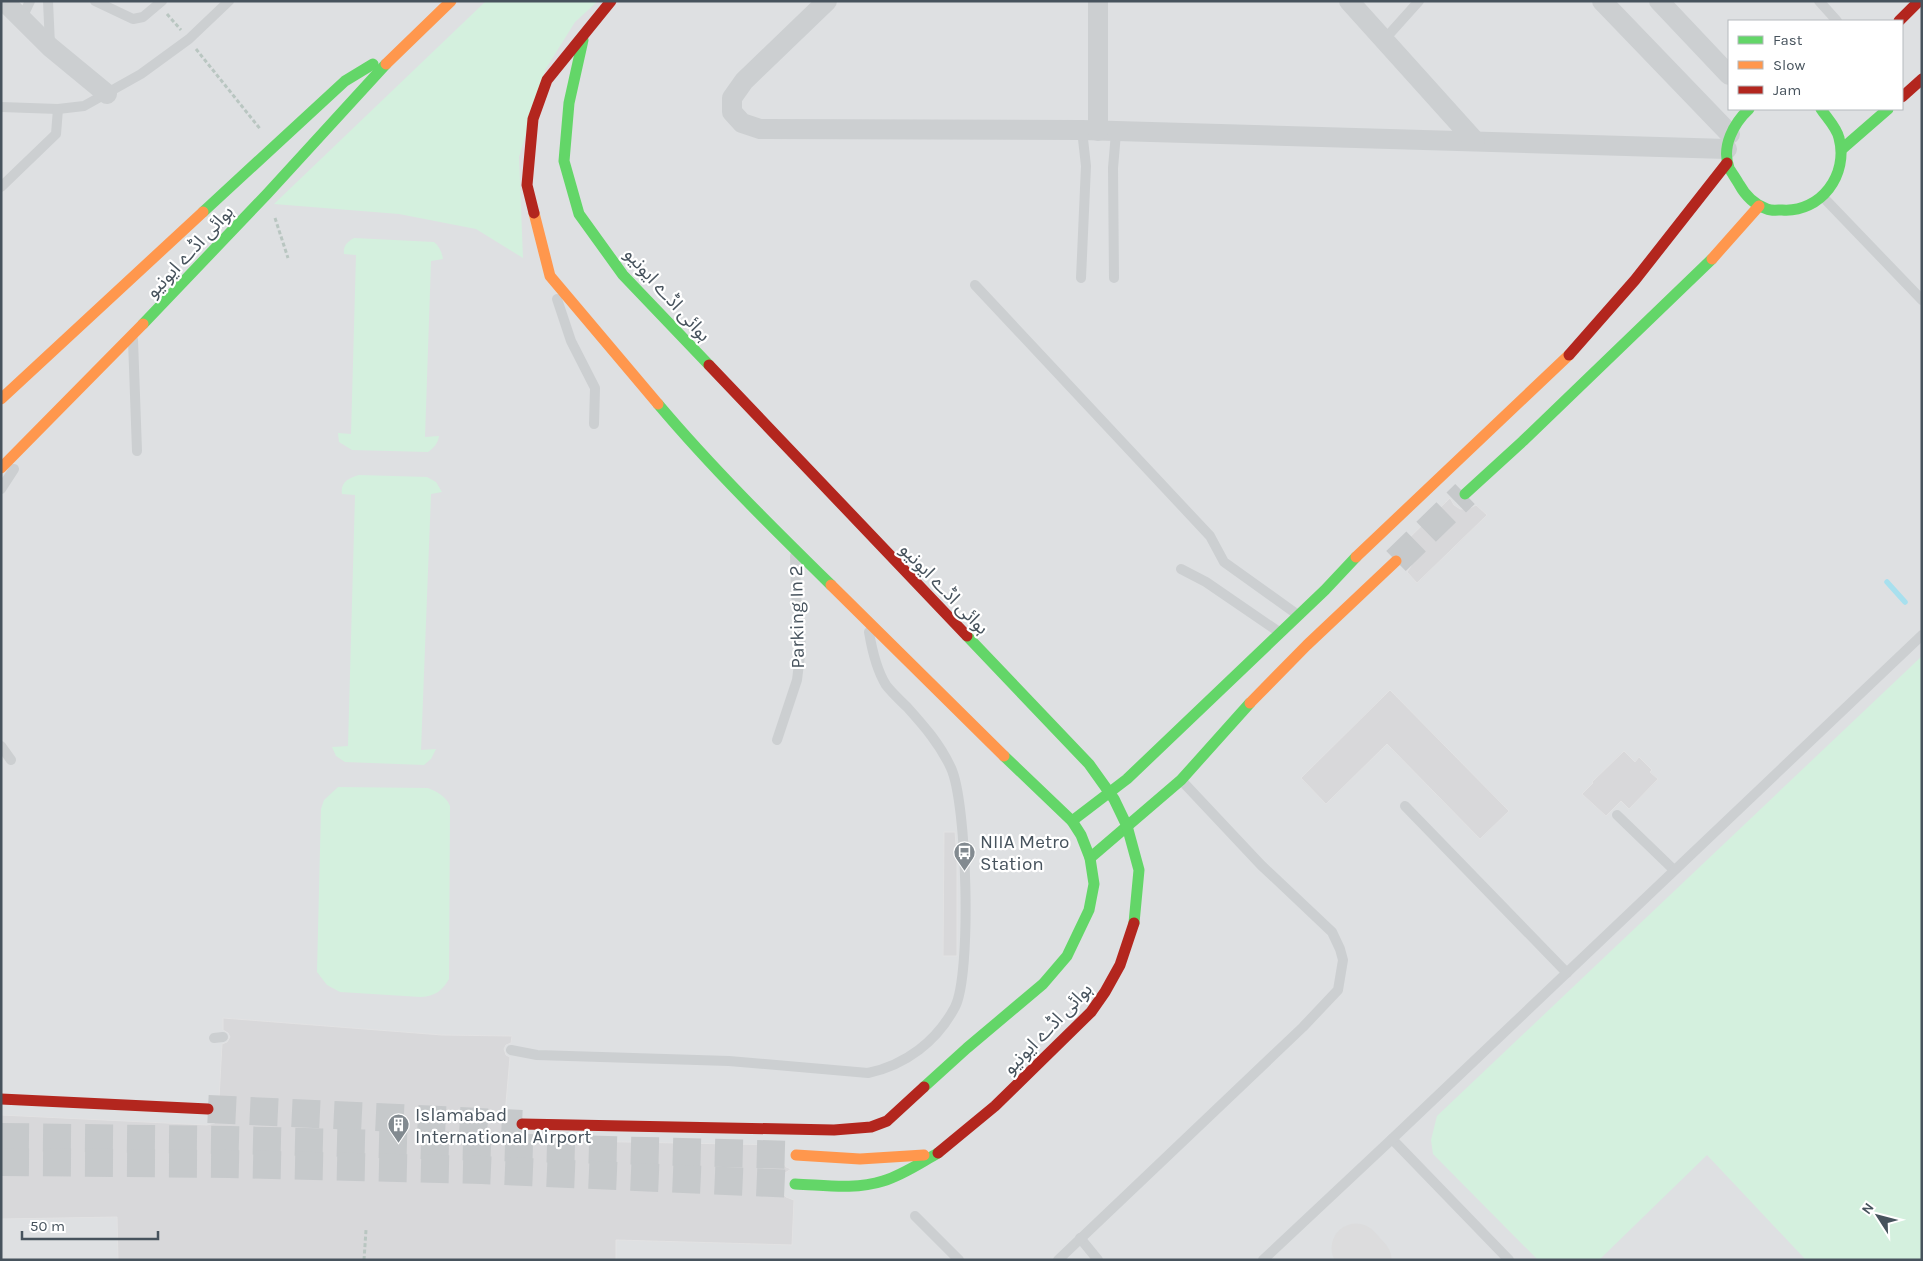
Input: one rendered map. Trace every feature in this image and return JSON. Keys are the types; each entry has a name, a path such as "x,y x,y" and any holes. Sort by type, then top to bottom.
{"main road":[{"name":"ہوائی اڈے ایونیو","path":"1,468 133,336 398,52 451,1"},
{"name":"ہوائی اڈے ایونیو","path":"522,1124 834,1130 871,1127 887,1121 967,1048 1043,984 1067,956 1079,934 1089,910 1094,884 1090,858 1081,835 1072,821 795,550 686,437 550,276 527,184 533,118 547,80 584,36 605,6 611,1"},
{"path":"1899,20 1919,1"},
{"name":"ہوائی اڈے ایونیو","path":"584,36 569,103 564,161 579,214 623,275 1089,764 1121,811 1139,872 1138,903 1133,926 1122,961 1112,982 1096,1006 975,1125 938,1153 902,1174 881,1182 857,1185 794,1184"},
{"name":"ہوائی اڈے ایونیو","path":"1,399 345,82 373,64 398,52"},
{"path":"1903,96 1922,79"},
{"path":"1072,821 1128,779 1280,632 1364,560 1583,340 1635,280 1728,149 1737,121 1748,110"},
{"path":"1728,149 1733,181 1744,195 1759,206 1775,211 1792,211 1809,206 1823,196 1834,183 1841,167 1842,150 1839,134 1832,120 1822,110"},
{"path":"1842,150 1887,110"},
{"path":"1464,494 1523,441 1713,258 1759,206"},
{"path":"1364,560 1379,577"},
{"path":"1090,858 1181,780 1254,698 1396,561"},
{"path":"1,1099 208,1109"},
{"path":"796,1155 823,1159 883,1159 938,1153"}],"street":[{"path":"4,1 50,47 107,94"},
{"path":"827,1 744,81 732,98 732,112 742,123 760,129 1099,131 1728,149"},
{"path":"1098,1 1099,131"},
{"path":"1349,1 1475,141"},
{"path":"1602,1 1728,149"},
{"path":"1659,1 1728,74"}],"lane":[{"path":"22,20 30,1"},
{"path":"48,1 50,47"},
{"path":"96,1 133,18 143,18 160,3"},
{"path":"1,107 58,109 84,106 141,74 189,39 229,1"},
{"path":"1384,40 1419,1"},
{"path":"1819,1 1836,20"},
{"path":"1,187 56,134 58,109"},
{"path":"1081,278 1086,166 1099,131"},
{"path":"1099,131 1113,168 1114,278"},
{"path":"1823,196 1922,300"},
{"path":"550,276 571,341 595,388 594,424"},
{"path":"975,285 1210,536 1224,562 1299,615 1307,645"},
{"path":"133,336 136,451"},
{"path":"1,489 44,423"},
{"name":"Parking In 2","path":"777,740 797,680 801,647 796,594 795,550"},
{"path":"1181,569 1206,582 1280,632 1293,660"},
{"path":"510,1050 537,1055 729,1061 868,1073 888,1069 907,1059 926,1045 946,1021 956,1006 962,989 965,959 964,881 960,804 952,770 942,748 886,685 872,656 867,621"},
{"path":"1263,1260 1922,635"},
{"path":"1,746 10,760"},
{"path":"1058,1260 1303,1027 1338,990 1343,960 1332,932 1262,865 1181,780"},
{"path":"1405,806 1567,973"},
{"path":"1617,815 1674,870"},
{"path":"1392,1139 1509,1260"},
{"path":"915,1216 959,1260"},
{"path":"1080,1238 1098,1260"}],"path":[{"path":"160,3 275,146"},
{"path":"276,220 288,258"},
{"path":"364,1260 366,1230"}],"shaded area":[{"path":"1,1 1922,1 1922,1260 1,1260"}],"green space":[{"path":"486,1 598,1 575,22 545,70 519,157 523,258 476,229 399,214 274,204"},
{"path":"354,238 434,242 442,254 443,259 431,261 425,437 439,436 438,441 428,452 352,450 339,442 338,433 351,434 356,255 344,254 344,249 349,241"},
{"path":"359,475 427,477 436,482 442,492 431,494 421,750 436,749 431,759 424,765 345,762 336,756 332,747 348,746 355,495 342,494 342,486 346,481"},
{"path":"1922,656 1922,1260 1806,1260 1707,1155 1599,1260 1538,1260 1433,1154 1431,1140 1437,1116"},
{"path":"338,787 428,788 444,797 450,806 449,979 441,990 434,994 421,997 340,992 327,985 317,972 321,809 324,800"}],"building":[{"path":"1450,498 1454,505 1460,509 1468,509 1476,505 1487,515 1417,583 1407,572 1411,566 1411,558 1408,551 1401,546"},
{"path":"1390,690 1509,811 1480,839 1387,744 1326,804 1301,778"},
{"path":"1624,751 1635,762 1639,757 1658,779 1629,809 1621,801 1606,816 1582,794"},
{"path":"944,832 955,832 957,857 957,956 943,956"},
{"name":"Islamabad International Airport","path":"223,1018 442,1035 512,1036 511,1043 506,1045 504,1049 506,1055 510,1057 504,1126 507,1126 509,1132 514,1137 521,1140 785,1145 781,1153 782,1161 786,1167 791,1169 782,1175 779,1184 781,1191 786,1197 794,1200 792,1245 616,1240 616,1260 118,1260 117,1217 1,1219 1,1115 207,1125 215,1123 221,1118 224,1110 219,1099 222,1044 227,1042 230,1037 223,1030"}],"waterway":[{"path":"1887,582 1905,602"}],"taxiway":[{"path":"1356,1248 1367,1260"}],"tunnel":[{"path":"1396,561 1465,494"},
{"path":"208,1109 522,1124"},
{"path":"1,1137 230,1140 796,1155"},
{"path":"1,1162 229,1164 482,1170 795,1184"}],"traffic: fast":[{"path":"583,40 569,103 564,161 579,214 623,275 709,365"},
{"path":"203,212 345,81 373,64"},
{"path":"143,324 267,194 386,64"},
{"path":"1748,110 1738,121 1730,136 1727,160 1729,168 1747,196 1758,205 1769,210 1796,209 1809,205 1829,189 1836,177 1840,165 1839,138 1834,127 1822,110"},
{"path":"1842,149 1887,110"},
{"path":"1465,494 1523,441 1712,259"},
{"path":"658,404 721,474 831,585"},
{"path":"1072,821 1127,779 1325,590 1356,557"},
{"path":"967,636 1089,764 1114,799 1127,826 1139,870 1134,923"},
{"path":"1090,858 1181,780 1250,703"},
{"path":"924,1087 1043,984 1067,956 1089,910 1094,884 1090,858 1081,835 1072,821 1004,756"},
{"path":"795,1184 839,1186 872,1184 898,1176 938,1153"}],"traffic: slow":[{"path":"386,64 451,1"},
{"path":"1712,259 1759,206"},
{"path":"1,399 203,212"},
{"path":"534,213 550,276 658,404"},
{"path":"1,468 143,324"},
{"path":"1356,557 1569,355"},
{"path":"1250,703 1307,645 1396,561"},
{"path":"831,585 1004,756"},
{"path":"796,1155 860,1159 924,1155"}],"traffic: jam":[{"path":"534,213 527,185 533,119 547,80 611,1"},
{"path":"1900,20 1919,1"},
{"path":"1903,96 1922,79"},
{"path":"1569,355 1635,280 1727,163"},
{"path":"709,365 967,636"},
{"path":"938,1153 995,1106 1091,1012 1120,965 1134,923"},
{"path":"522,1124 834,1130 871,1127 887,1121 924,1087"},
{"path":"1,1099 208,1109"}],"place":[{"name":"NIIA Metro Station","path":"964,871"},
{"name":"Islamabad International Airport","path":"399,1144"}]}
